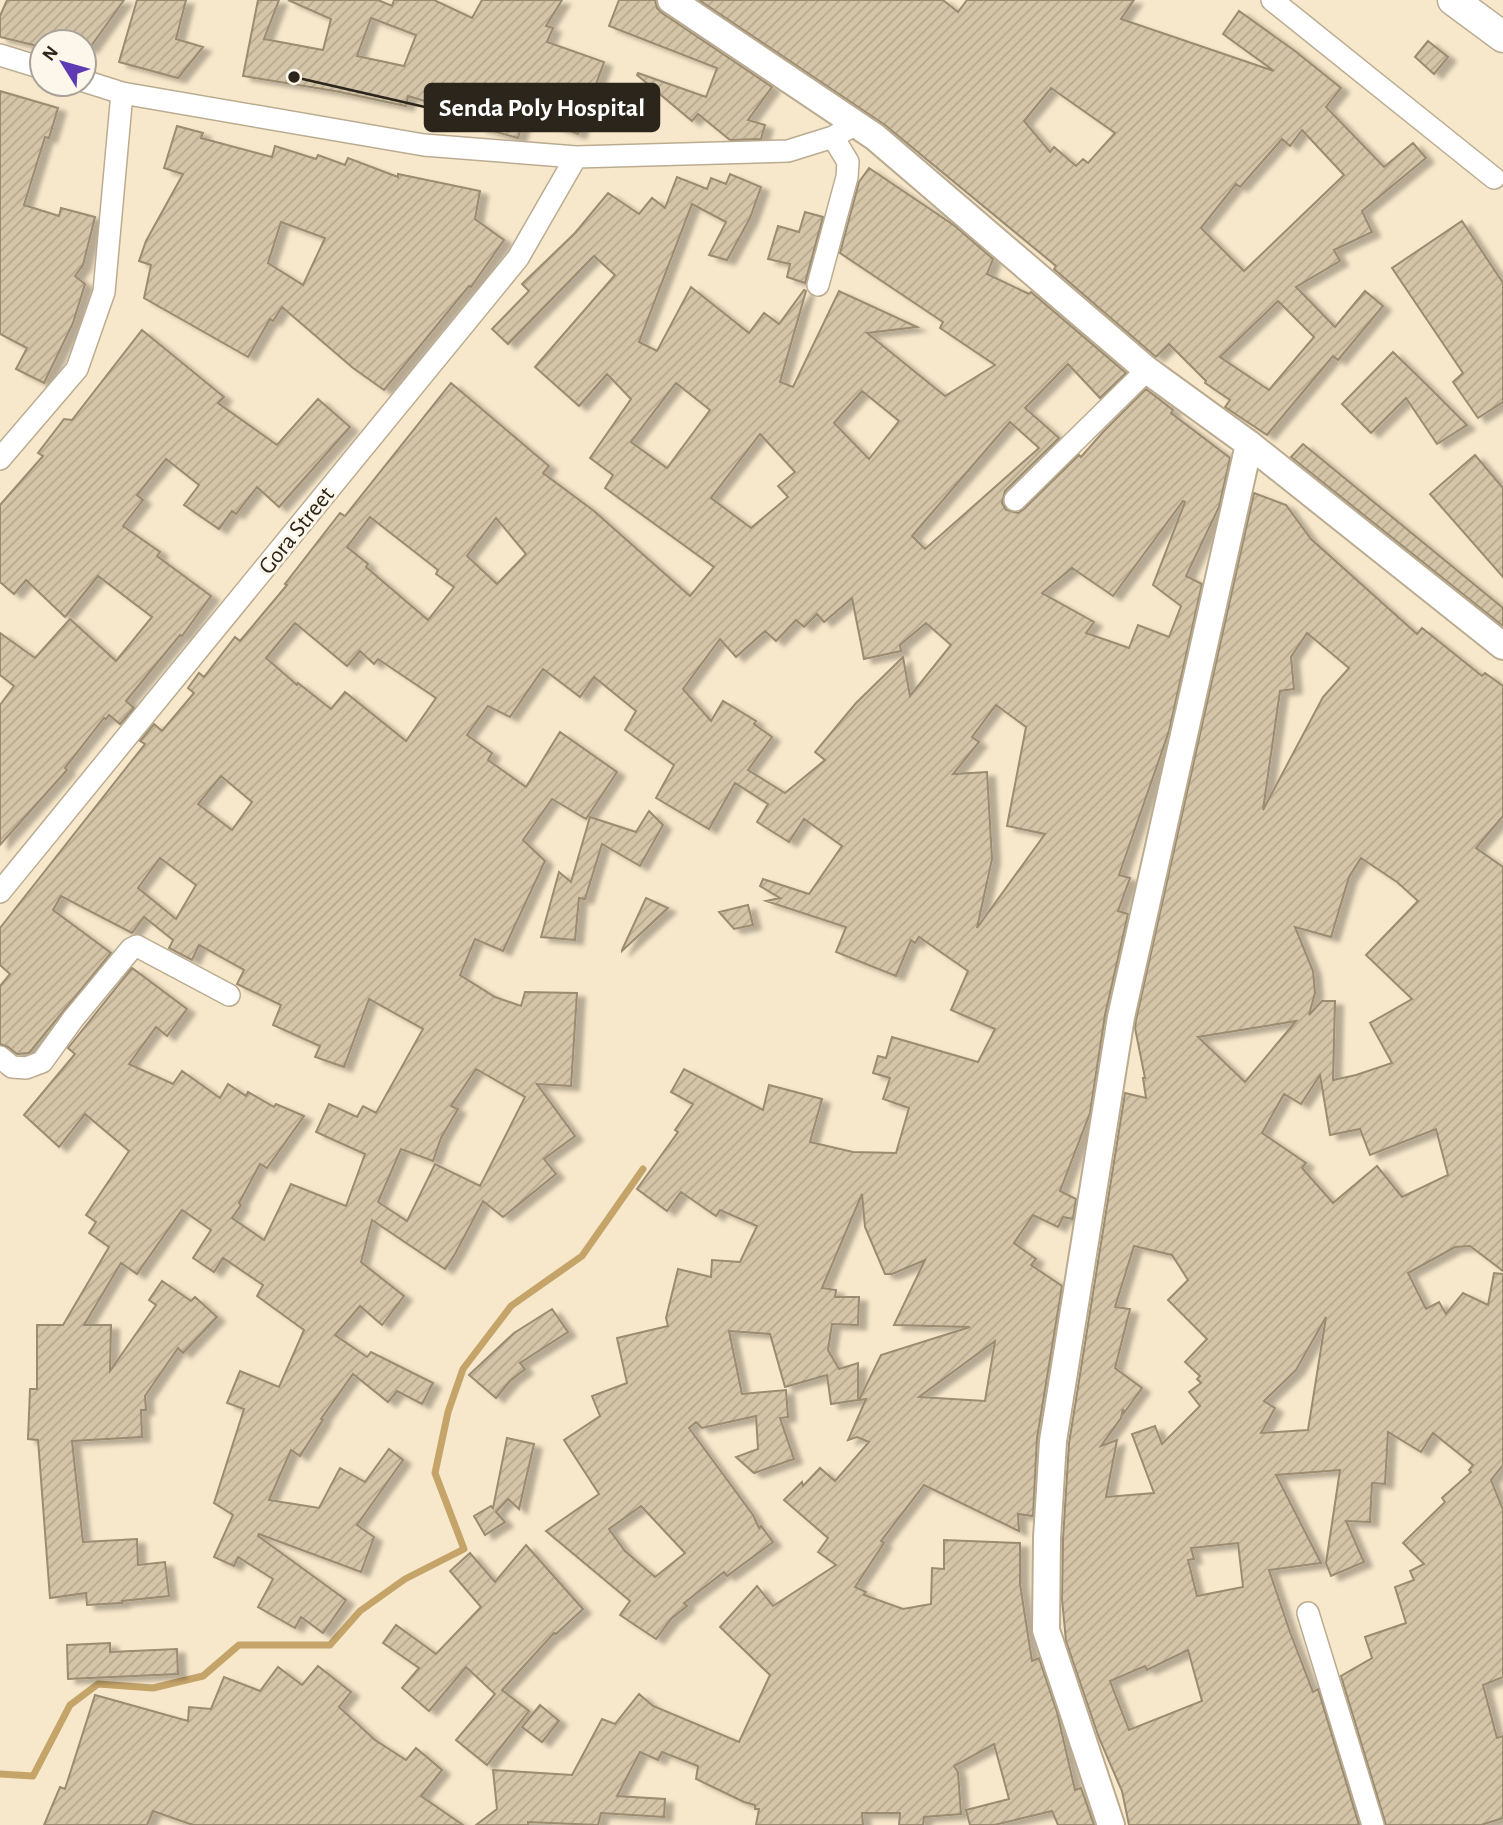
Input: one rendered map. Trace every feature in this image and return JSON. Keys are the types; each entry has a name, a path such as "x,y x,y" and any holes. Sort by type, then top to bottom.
{"main road":[{"path":"1453,0 1503,37"}],"street":[{"path":"671,0 876,136 1147,370 1249,444 1503,646"},
{"path":"1272,0 1494,178"},
{"path":"0,55 28,64"},
{"path":"98,85 122,93 424,145 576,157 788,151 833,137 856,124"},
{"path":"0,459 77,369 104,292 122,93"},
{"path":"818,285 847,177 848,162 833,137"},
{"name":"Gora Street","path":"0,892 518,258 576,157"},
{"path":"1015,500 1147,370"},
{"path":"1111,1825 1046,1630 1047,1538 1053,1440 1121,1017 1249,444"},
{"path":"0,1057 12,1067 26,1068 42,1062 73,1018 131,949 137,946 229,995"},
{"path":"1308,1613 1373,1825"}],"building":[{"path":"7,0 124,0 98,36 98,28 28,28 28,44 0,37 0,16"},
{"path":"137,0 186,0 176,39 203,47 178,78 119,62"},
{"path":"258,0 279,0 264,39 323,50 331,19 288,0 378,0 392,6 394,0 434,0 472,18 482,0 562,0 546,26 553,28 547,42 604,62 578,134 525,115 518,138 479,127 482,118 408,96 406,106 243,76","holes":["371,18 416,35 404,66 357,56"]},
{"path":"619,0 655,0 662,13 772,87 748,120 765,125 761,139 730,140 698,114 692,121 637,75 638,73 706,97 717,68 609,26"},
{"path":"699,0 943,0 958,12 967,0 1134,0 1121,19 1274,71 1223,34 1239,11 1341,88 1326,107 1384,167 1413,143 1426,158 1362,211 1372,232 1334,250 1340,261 1296,287 1335,327 1365,291 1383,306 1338,360 1333,356 1267,435 1225,407 1230,400 1205,383 1169,344 1156,357 1054,269 1056,266 885,125","holes":["1051,88 1115,133 1088,163 1083,159 1076,166 1054,147 1050,152 1024,121","1302,130 1344,175 1244,271 1201,228 1236,184 1240,187 1282,139 1290,146","1278,301 1314,337 1269,390 1220,357"]},
{"path":"1428,41 1448,57 1434,74 1415,57"},
{"path":"0,91 58,108 49,138 45,137 24,205 59,216 61,208 95,217 83,265 75,276 85,284 73,323 44,383 16,369 27,348 0,334"},
{"path":"177,126 203,133 201,138 272,157 275,146 316,159 318,155 345,165 348,158 398,177 398,174 480,191 475,219 504,240 471,287 469,286 384,390 353,368 282,307 273,321 270,319 248,357 144,298 151,265 139,261 146,241 183,174 164,168","holes":["281,222 325,238 303,285 268,263"]},
{"path":"869,168 955,226 993,259 987,274 1029,294 1031,292 1126,373 1100,398 1068,364 1025,408 1059,438 1005,491 1002,503 1006,510 1018,513 1024,509 1079,455 1081,457 1146,389 1173,410 1171,413 1230,458 1219,507 1186,576 1202,584 1169,731 1119,875 1130,878 1118,911 1128,914 1105,1015 1090,1113 1060,1191 1076,1199 1073,1219 1063,1217 1058,1227 1033,1215 1014,1243 1036,1259 1031,1265 1062,1286 1037,1438 1033,1516 1018,1514 1019,1531 924,1485 881,1541 884,1543 855,1587 866,1592 864,1595 903,1609 931,1604 932,1568 944,1569 944,1540 1020,1543 1020,1584 1032,1661 1039,1658 1057,1712 1075,1790 1081,1788 1094,1825 1058,1825 1052,1811 994,1825 970,1825 966,1810 1009,1799 994,1744 954,1766 958,1772 961,1814 924,1817 923,1825 899,1825 900,1813 862,1813 863,1825 756,1825 759,1809 696,1779 698,1766 662,1752 658,1760 640,1752 617,1796 665,1799 664,1817 601,1813 598,1825 528,1822 528,1825 476,1825 497,1809 493,1770 572,1775 602,1719 615,1724 639,1694 653,1706 739,1742 770,1675 720,1627 757,1586 773,1606 836,1565 818,1552 828,1538 784,1500 802,1482 803,1486 820,1468 835,1481 869,1442 857,1437 848,1440 866,1399 859,1400 881,1355 970,1327 894,1325 925,1260 892,1274 885,1274 865,1227 862,1194 822,1288 836,1290 835,1297 859,1297 858,1325 832,1324 828,1350 839,1369 858,1363 858,1400 831,1404 827,1375 785,1387 770,1334 729,1331 742,1394 786,1390 788,1417 780,1418 794,1459 754,1473 736,1457 758,1449 756,1416 702,1428 696,1422 689,1428 753,1515 759,1528 761,1526 773,1542 727,1576 724,1572 684,1603 687,1606 671,1619 656,1639 620,1615 630,1601 546,1531 599,1494 564,1440 600,1416 592,1396 627,1383 617,1338 668,1326 666,1318 678,1269 711,1277 712,1260 740,1262 757,1226 720,1210 716,1216 681,1192 667,1211 637,1189 678,1132 675,1130 693,1104 671,1092 684,1069 763,1110 769,1085 822,1099 810,1142 853,1152 896,1153 909,1108 883,1099 890,1078 873,1073 878,1056 886,1058 892,1037 978,1062 995,1029 951,1010 968,971 919,937 915,943 911,940 896,976 836,952 846,927 766,901 780,898 760,886 763,879 809,894 842,846 804,819 789,842 757,822 768,804 735,783 709,829 656,798 674,765 625,730 636,711 594,677 580,697 543,669 510,717 488,706 467,735 492,753 488,760 526,787 560,732 617,772 586,819 552,799 523,840 545,861 503,951 475,939 460,975 495,997 521,1006 525,992 577,993 571,1086 537,1084 575,1136 544,1159 556,1174 503,1217 483,1201 445,1269 372,1220 361,1262 404,1296 382,1325 360,1306 335,1335 367,1357 371,1352 433,1383 422,1404 397,1391 388,1402 353,1374 321,1419 323,1420 300,1456 291,1450 269,1500 319,1508 340,1468 365,1482 389,1449 403,1460 357,1525 374,1537 361,1572 259,1534 258,1536 346,1600 323,1633 301,1617 295,1628 258,1607 273,1579 238,1557 234,1566 214,1557 233,1515 214,1503 244,1409 227,1403 240,1371 279,1387 304,1330 257,1296 263,1285 223,1258 214,1272 193,1258 211,1230 182,1210 137,1274 121,1263 84,1325 111,1325 110,1371 156,1305 149,1300 162,1281 191,1301 195,1297 217,1317 183,1353 178,1348 145,1396 146,1410 141,1410 142,1437 72,1441 83,1542 137,1539 138,1565 165,1562 169,1596 87,1605 86,1593 50,1598 38,1440 28,1439 30,1389 37,1389 37,1325 63,1325 109,1247 89,1233 96,1222 86,1215 129,1151 85,1114 59,1147 24,1115 75,1054 68,1048 132,968 187,1009 167,1036 156,1027 129,1064 173,1084 182,1071 220,1098 228,1084 246,1096 248,1092 274,1107 276,1104 304,1116 267,1168 260,1164 232,1218 264,1240 291,1184 346,1206 365,1154 316,1132 329,1104 357,1117 363,1106 376,1113 423,1029 369,999 344,1067 315,1057 320,1046 273,1025 281,1005 237,984 244,970 199,945 192,960 169,948 173,940 144,917 132,933 61,896 53,910 111,953 29,1053 17,1054 0,1044 0,986 10,974 0,965 0,928 145,744 140,741 154,724 162,731 194,693 188,688 199,673 204,677 235,637 240,641 287,585 285,584 340,513 345,516 451,383 549,466 543,473 594,511 690,596 714,567 605,488 613,475 590,458 631,399 607,374 579,406 535,367 615,275 594,256 508,344 492,329 529,291 522,284 575,233 608,193 639,214 652,198 665,208 677,177 707,189 711,178 726,184 730,174 761,187 750,218 727,260 709,255 726,222 692,204 639,342 657,351 691,287 749,333 764,313 779,324 804,290 806,291 780,382 793,387 839,291 917,327 867,333 945,396 995,365 940,328 943,322 840,253 859,182","holes":["676,383 710,410 667,468 631,442","862,391 899,421 869,459 834,423","1010,422 1039,448 925,549 912,536","760,434 795,472 778,486 788,497 751,528 711,498","1183,501 1185,502 1153,585 1181,606 1169,637 1138,625 1129,648 1086,633 1094,622 1042,593 1072,568 1113,596","370,517 438,570 436,574 454,587 428,620 366,567 368,564 347,547","496,518 526,554 497,584 467,556","852,598 864,659 901,651 900,645 926,623 951,645 910,696 903,657 856,703 815,752 825,760 785,793 748,770 772,737 754,724 756,721 723,701 711,721 683,689 720,639 736,657 765,631 776,641 796,620 804,627 817,614 824,622","295,623 347,666 360,651 374,664 378,659 436,698 406,741 345,692 331,709 298,683 297,685 266,658","996,705 1026,727 1007,826 1045,834 977,928 992,859 987,772 953,774 979,742 972,737","221,776 252,802 232,830 198,804","160,858 196,885 176,919 138,888","476,1069 525,1097 480,1186 435,1164 407,1221 378,1202 401,1149 433,1161 441,1138 458,1109 451,1106","995,1341 985,1401 919,1397","641,1506 685,1553 655,1577 625,1551 609,1529"]},
{"path":"805,212 823,217 805,283 787,277 790,264 768,259 778,226 799,232"},
{"path":"1462,221 1503,283 1503,402 1478,418 1453,382 1463,373 1392,268"},
{"path":"142,330 224,397 218,403 277,445 318,399 350,427 279,507 257,487 236,514 232,511 219,529 184,505 199,485 166,459 137,495 143,500 123,526 160,552 157,556 211,596 182,636 180,635 126,701 134,708 120,724 109,715 104,718 65,768 67,770 0,845 0,705 14,686 0,675 0,633 35,658 70,619 116,661 152,617 98,576 65,617 26,580 14,594 0,582 0,505 43,456 38,453 64,419 72,420"},
{"path":"1393,352 1467,425 1437,444 1406,398 1371,433 1342,404"},
{"path":"1303,444 1503,608 1503,626 1291,457"},
{"path":"1475,455 1503,488 1503,577 1430,494"},
{"path":"1254,493 1286,505 1311,539 1417,634 1422,628 1482,676 1485,673 1503,686 1503,816 1476,848 1503,867 1503,1271 1470,1246 1455,1247 1408,1273 1426,1309 1439,1302 1446,1314 1463,1293 1488,1305 1494,1273 1503,1274 1503,1465 1491,1480 1503,1510 1503,1677 1483,1685 1497,1738 1503,1736 1503,1818 1481,1825 1386,1825 1341,1676 1372,1658 1365,1637 1406,1623 1395,1587 1414,1580 1410,1571 1424,1564 1403,1543 1445,1502 1442,1498 1471,1472 1469,1470 1473,1465 1433,1433 1421,1452 1388,1432 1385,1484 1372,1483 1370,1522 1346,1521 1364,1562 1331,1576 1326,1563 1340,1470 1276,1475 1321,1563 1269,1570 1313,1692 1318,1689 1359,1825 1129,1825 1122,1791 1099,1738 1066,1641 1062,1599 1069,1443 1125,1093 1146,1098 1136,1020","holes":["1307,633 1349,668 1323,697 1263,810 1280,691 1294,689 1291,657","1361,858 1397,882 1418,901 1366,955 1412,999 1370,1023 1392,1063 1333,1080 1335,1001 1322,1001 1309,1015 1315,993 1313,971 1295,927 1331,937 1349,877","1296,1021 1245,1082 1198,1037","1320,1075 1330,1135 1360,1129 1370,1155 1436,1129 1448,1175 1402,1197 1377,1166 1333,1203 1302,1168 1306,1163 1262,1133 1284,1094 1301,1104","1134,1246 1172,1255 1188,1280 1168,1300 1207,1339 1185,1362 1200,1376 1197,1379 1201,1383 1189,1392 1200,1406 1162,1444 1155,1426 1132,1434 1154,1493 1106,1497 1117,1440 1101,1446 1121,1418 1123,1409 1124,1413 1142,1388 1115,1368 1130,1309 1115,1307","1326,1317 1308,1430 1261,1433 1275,1408 1264,1401 1296,1370","1238,1543 1243,1587 1197,1596 1188,1560 1194,1559 1191,1548","1188,1650 1202,1701 1129,1730 1110,1681 1145,1666 1147,1670"]},
{"path":"649,811 663,825 640,866 602,844 585,899 579,898 575,940 541,937 559,872 571,882 590,817 636,832"},
{"path":"646,898 668,908 622,951 622,950"},
{"path":"748,905 753,925 734,929 719,912"},
{"path":"552,1309 568,1332 520,1363 525,1369 510,1381 496,1398 469,1375 514,1333"},
{"path":"507,1438 534,1444 519,1509 508,1499 496,1512 505,1522 485,1535 474,1516 491,1506 493,1508"},
{"path":"526,1545 583,1609 554,1633 502,1690 529,1711 487,1765 456,1740 495,1694 466,1667 429,1711 402,1688 419,1668 383,1643 396,1625 436,1654 481,1607 450,1571 470,1553 495,1582"},
{"path":"110,1643 110,1652 177,1649 178,1674 68,1679 67,1645"},
{"path":"318,1666 351,1692 339,1707 375,1740 406,1760 416,1748 442,1770 421,1796 463,1825 193,1825 153,1811 147,1825 44,1825 60,1787 65,1789 95,1695 188,1721 189,1707 211,1709 224,1677 260,1691 278,1667 302,1685"},
{"path":"540,1705 559,1721 542,1742 522,1727"}],"waterway":[{"path":"0,1774 33,1776 70,1705 98,1684 153,1688 203,1676 239,1645 330,1645 360,1611 405,1579 464,1549 435,1473 448,1412 463,1369 511,1306 582,1256 643,1169"}],"place":[{"name":"Senda Poly Hospital","path":"294,77"}]}
